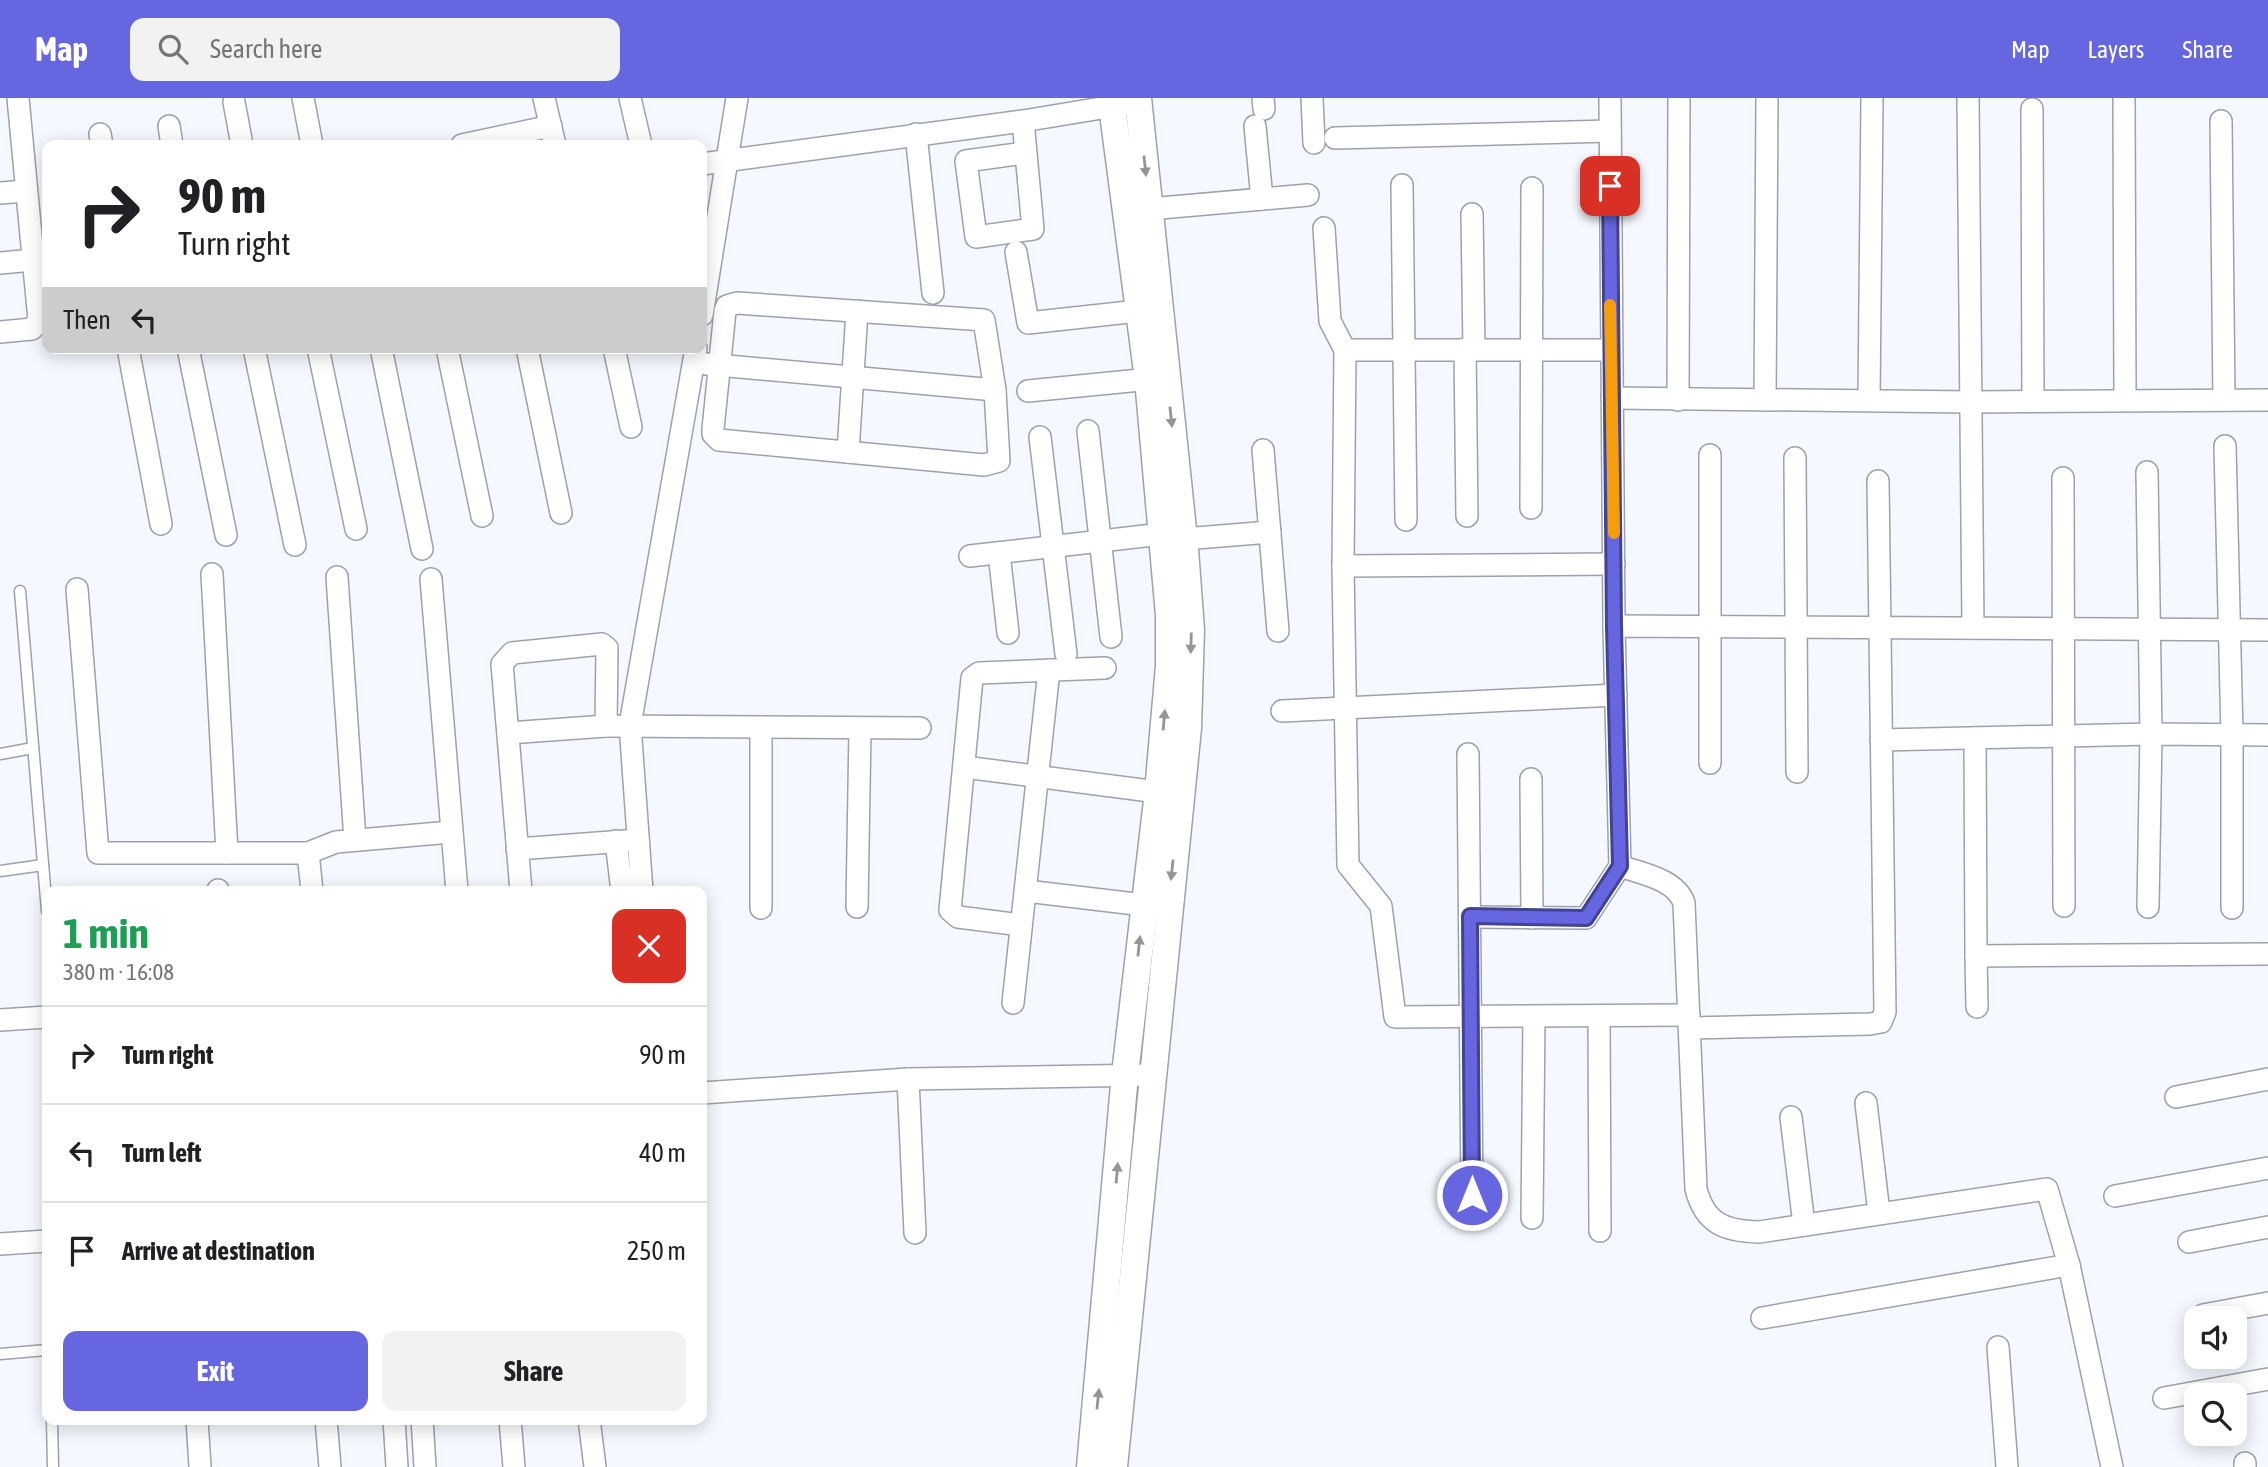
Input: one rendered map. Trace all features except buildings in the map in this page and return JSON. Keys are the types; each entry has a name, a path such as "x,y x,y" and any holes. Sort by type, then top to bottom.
{"street":[{"path":"0,332 32,329 38,324 26,191 10,122 18,98"},
{"path":"303,98 311,140"},
{"path":"513,140 553,136 544,98"},
{"path":"630,98 640,140"},
{"path":"707,285 737,98"},
{"path":"1312,98 1314,143"},
{"path":"1470,916 1586,918 1620,866 1610,350 1610,98"},
{"path":"1968,98 1973,628"},
{"path":"2124,98 2125,400"},
{"path":"1678,400 1679,99"},
{"path":"1765,400 1768,100"},
{"path":"1869,400 1872,100"},
{"path":"707,163 1023,121 1125,101"},
{"path":"1090,1467 1138,1074 1188,728 1191,630 1173,536 1157,378 1149,209 1125,101"},
{"path":"1125,101 1138,311 1157,378"},
{"path":"234,102 241,140"},
{"path":"2032,109 2032,401"},
{"path":"1261,111 1262,199"},
{"path":"1023,121 1033,229 976,237 966,161 1025,153"},
{"path":"2221,121 2224,400"},
{"path":"1335,138 1611,131"},
{"path":"916,134 933,293"},
{"path":"1402,185 1406,520"},
{"path":"1531,508 1532,188"},
{"path":"0,193 26,191"},
{"path":"1149,209 1308,195"},
{"path":"1468,516 1472,214"},
{"path":"1324,228 1330,321 1345,350 1343,566 1348,865 1381,906 1395,1017 1881,1022 1885,1012 1878,481"},
{"path":"1016,252 1028,323 1138,311"},
{"path":"0,263 33,260"},
{"path":"731,305 984,320 995,390 1001,455 993,464 719,440 713,434 718,365 725,311 731,305"},
{"path":"848,452 857,311"},
{"path":"1345,350 1610,350"},
{"path":"129,354 161,524"},
{"path":"189,354 226,535"},
{"path":"255,354 295,545"},
{"path":"319,354 356,529"},
{"path":"382,354 422,549"},
{"path":"448,354 482,516"},
{"path":"528,354 561,513"},
{"path":"615,354 631,427"},
{"path":"642,886 630,725 695,356 718,365 995,390"},
{"path":"1028,391 1157,378"},
{"path":"1612,398 1970,402 2268,400"},
{"path":"1088,431 1111,637"},
{"path":"1040,437 1066,654"},
{"path":"2225,446 2232,735 2232,908"},
{"path":"1263,450 1278,631"},
{"path":"1710,455 1710,763"},
{"path":"1795,458 1797,772"},
{"path":"2147,472 2151,734 2148,908"},
{"path":"2063,478 2064,906"},
{"path":"970,556 1101,540 1270,532"},
{"path":"1114,1467 1138,1074 1144,905 1158,792 1169,653 1173,536"},
{"path":"999,553 1008,633"},
{"path":"1343,566 1614,564"},
{"path":"212,574 227,853"},
{"path":"337,578 355,840"},
{"path":"430,579 456,886"},
{"path":"77,589 98,853 308,853 336,842 451,832"},
{"path":"1614,626 2268,630"},
{"path":"520,886 502,664 505,658 512,653 602,644 608,652 606,726"},
{"path":"1021,925 958,917 950,910 974,676 1105,668"},
{"path":"1013,1003 1049,670"},
{"path":"1282,710 1616,695"},
{"path":"508,733 630,725 920,728"},
{"path":"761,727 761,908"},
{"path":"857,907 860,729"},
{"path":"1881,740 2151,734 2268,735"},
{"path":"1975,738 1977,1007"},
{"path":"1468,754 1472,1195"},
{"path":"964,767 1158,792"},
{"path":"1531,779 1532,918"},
{"path":"517,849 638,839"},
{"path":"616,841 621,886"},
{"path":"308,853 311,886"},
{"path":"1620,866 1669,884 1680,893 1684,904 1696,1189 1700,1206 1720,1226 1744,1232 2047,1189 2051,1194 2069,1265 2112,1467"},
{"path":"1026,891 1144,905"},
{"path":"1976,956 2268,954"},
{"path":"0,1020 42,1017"},
{"path":"1532,1218 1534,1017"},
{"path":"1599,1017 1600,1231"},
{"path":"707,1093 908,1079 1138,1074"},
{"path":"908,1079 915,1233"},
{"path":"2176,1097 2268,1079"},
{"path":"1866,1103 1879,1213"},
{"path":"1791,1117 1804,1225"},
{"path":"2115,1196 2268,1168"},
{"path":"2189,1242 2268,1227"},
{"path":"0,1244 42,1241"},
{"path":"1762,1318 2069,1265"},
{"path":"2247,1307 2268,1303"},
{"path":"1998,1348 2007,1467"},
{"path":"2164,1398 2268,1379"},
{"path":"197,1425 200,1467"},
{"path":"326,1425 330,1467"},
{"path":"394,1425 397,1467"},
{"path":"422,1425 425,1467"},
{"path":"434,1425 438,1467"},
{"path":"510,1425 514,1467"},
{"path":"590,1425 595,1467"}],"lane":[{"path":"20,591 45,886"},
{"path":"0,754 33,748"},
{"path":"0,871 43,865"},
{"path":"0,1354 42,1350"},
{"path":"52,1425 53,1467"}],"slow traffic":[{"path":"1610,305 1614,533"}],"route":[{"path":"1472,1195 1470,916 1586,918 1620,866 1614,626 1610,186"}]}
